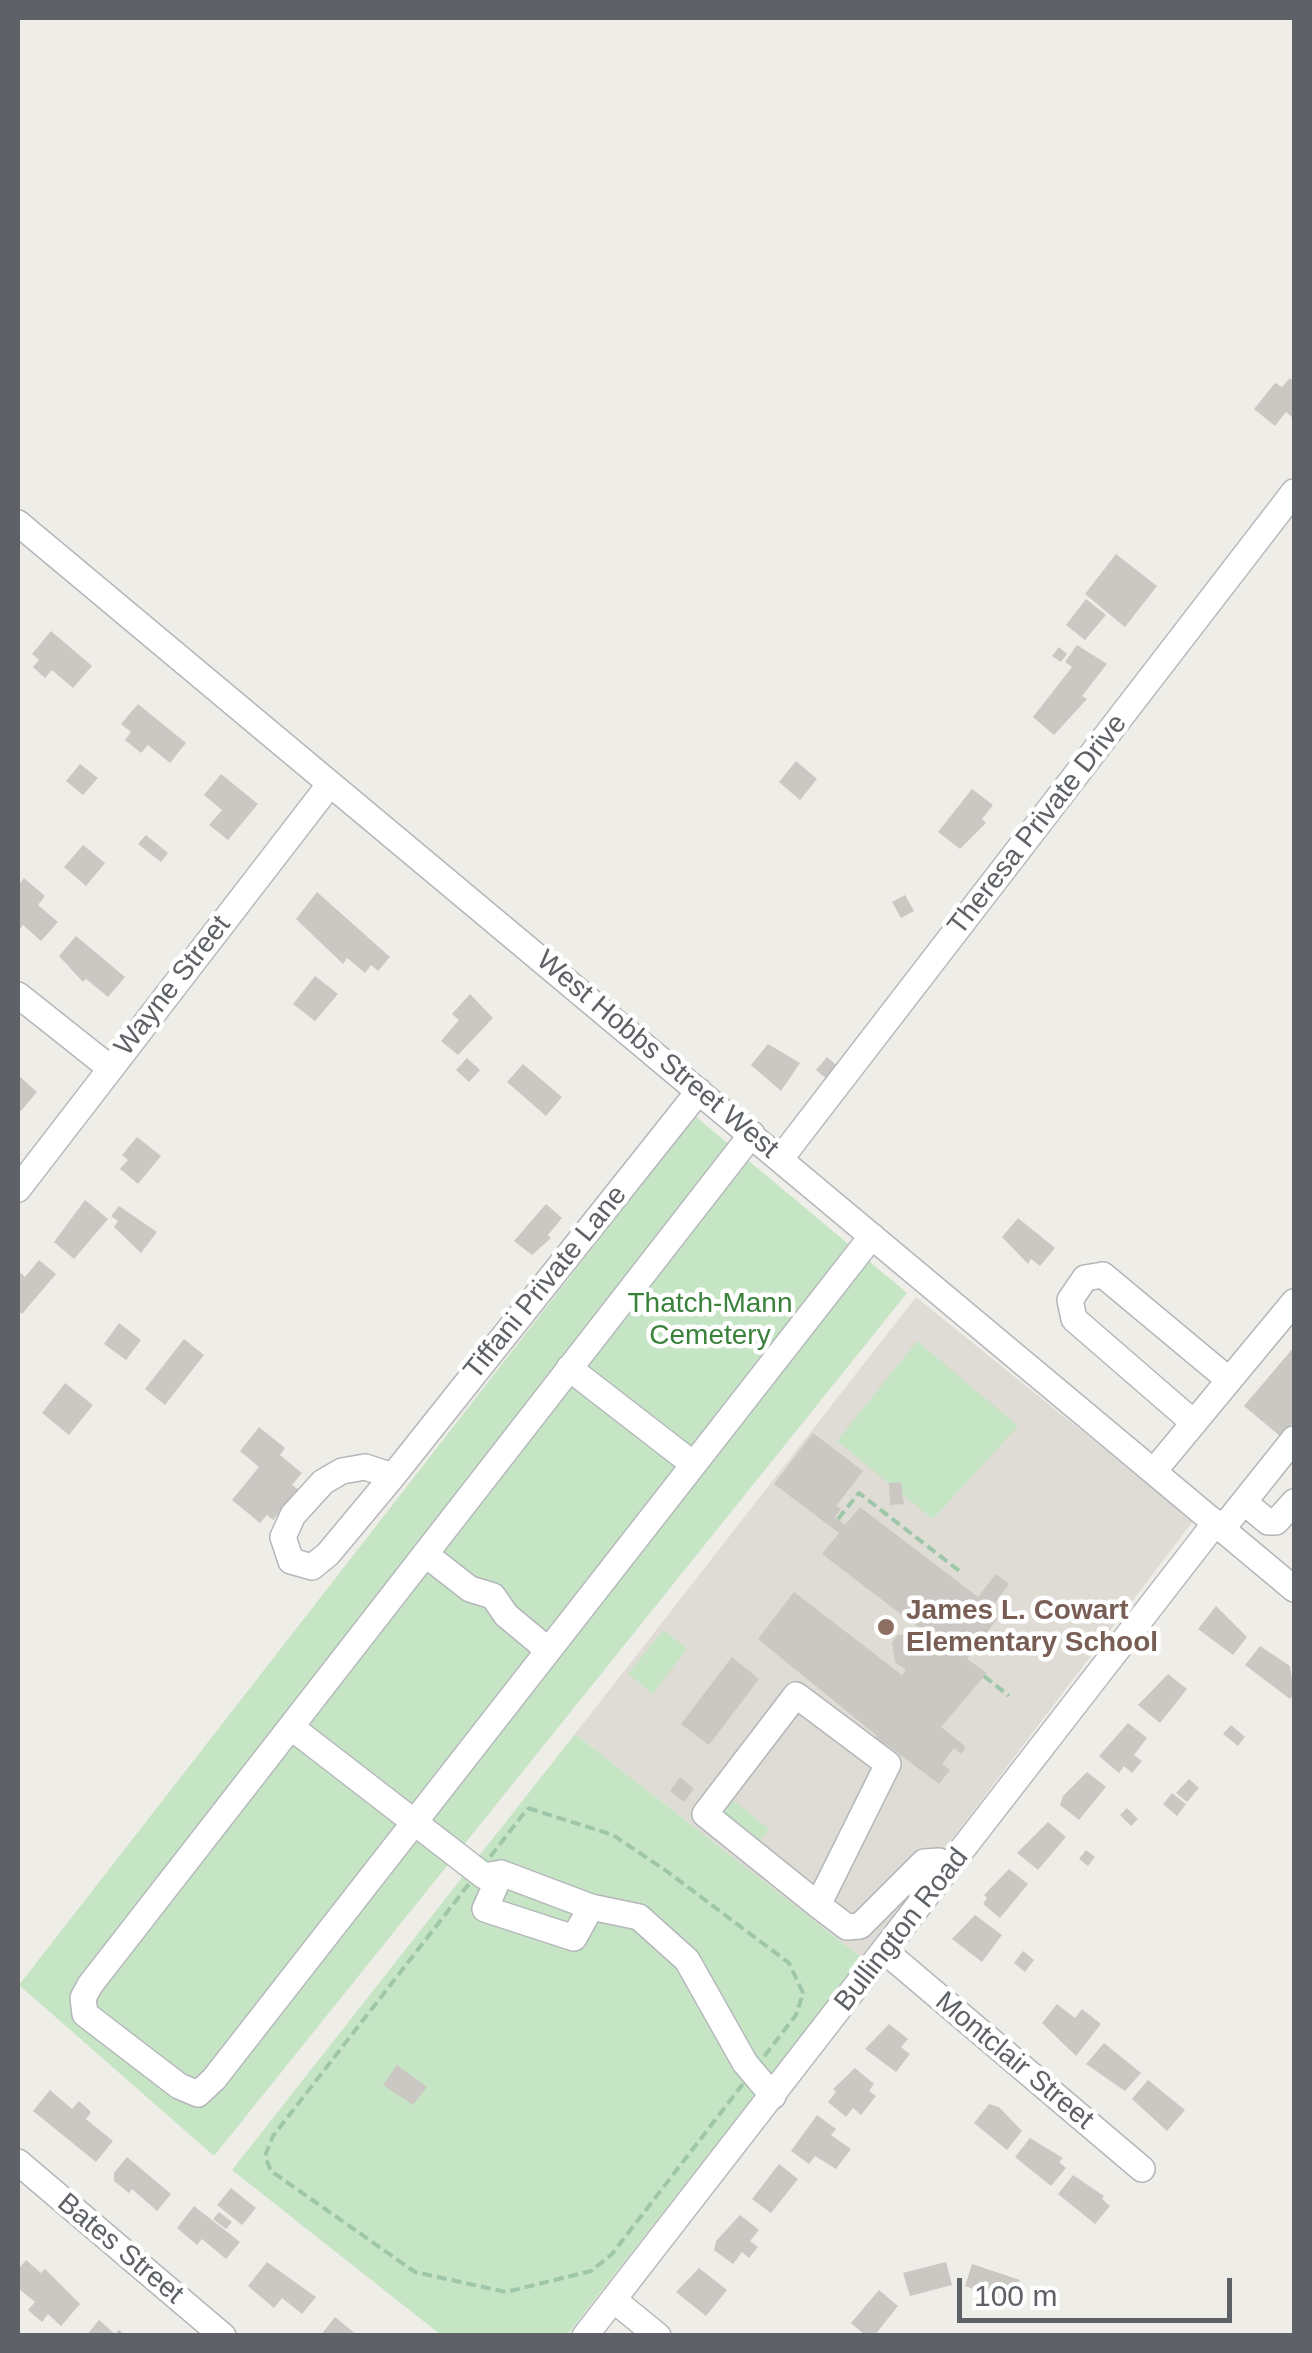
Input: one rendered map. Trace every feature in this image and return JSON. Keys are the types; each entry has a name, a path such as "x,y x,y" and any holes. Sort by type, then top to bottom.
{"street":[{"name":"Theresa Private Drive","path":"781,1158 1294,492"},
{"name":"West Hobbs Street West","path":"18,523 1294,1589"},
{"name":"Wayne Street","path":"18,1189 330,784"},
{"path":"18,995 110,1068"},
{"name":"Tiffani Private Lane","path":"392,1476 700,1092"},
{"path":"752,1134 90,1985 83,1998 85,2014 179,2086 198,2094 214,2079 872,1236"},
{"path":"1194,1423 1074,1318 1070,1310 1074,1290 1085,1278 1103,1275 1230,1380"},
{"path":"1154,1471 1294,1302"},
{"path":"570,1368 693,1464"},
{"name":"Bullington Road","path":"585,2336 1219,1525 1244,1502 1294,1439"},
{"path":"1244,1502 1268,1522 1276,1522 1294,1502"},
{"path":"425,1554 470,1589 480,1611 506,1615 548,1650"},
{"path":"818,1906 888,1764 796,1695 704,1814 818,1906 847,1927 860,1926 924,1862 938,1861"},
{"path":"291,1726 414,1823 490,1872 590,1906 639,1917 688,1960 752,2070 773,2096"},
{"path":"490,1872 485,1910 574,1938 590,1906"},
{"name":"Montclair Street","path":"886,1952 1142,2169"},
{"name":"Bates Street","path":"18,2162 223,2336"},
{"path":"614,2300 658,2336"}],"path":[{"path":"838,1519 858,1493 962,1573"},
{"path":"984,1676 1009,1696"},
{"path":"528,1808 614,1836 666,1870 789,1963 803,1993 796,2015 612,2254 592,2271 506,2292 415,2272 271,2171 265,2156 272,2136 490,1872 528,1808"}],"shaded area":[{"name":"James L. Cowart Elementary School","path":"916,1297 1193,1521 862,1958 575,1734"}],"green space":[{"name":"Thatch-Mann Cemetery","path":"695,1116 907,1293 214,2156 19,1985"},
{"path":"917,1341 1018,1426 933,1519 837,1441"},
{"path":"663,1630 687,1649 653,1694 628,1674"},
{"path":"575,1734 862,1958 567,2335 441,2335 232,2170"},
{"path":"714,1785 769,1829 744,1861 689,1817"}],"building":[{"path":"1290,378 1294,382 1294,419 1286,412 1275,426 1254,409 1275,383 1282,387"},
{"path":"1116,554 1157,586 1125,627 1085,594"},
{"path":"1086,599 1106,615 1085,640 1066,625"},
{"path":"51,631 92,666 73,688 52,670 45,678 33,667 39,660 32,654"},
{"path":"1077,645 1107,664 1082,696 1087,699 1054,735 1033,717 1072,667 1065,662"},
{"path":"1059,647 1067,654 1061,662 1052,656"},
{"path":"138,704 186,743 170,763 148,745 141,753 125,740 131,732 121,724"},
{"path":"796,761 817,779 800,800 779,782"},
{"path":"80,764 98,778 83,795 66,781"},
{"path":"221,774 258,804 228,840 209,825 222,810 204,795"},
{"path":"972,789 993,805 982,819 986,823 960,849 938,832"},
{"path":"146,835 168,853 161,862 138,844"},
{"path":"83,845 105,863 86,886 64,867"},
{"path":"24,878 45,896 38,905 58,922 41,941 23,925 18,932 18,886"},
{"path":"317,892 390,957 378,971 371,965 365,973 347,958 343,964 296,919"},
{"path":"905,895 914,911 901,918 892,902"},
{"path":"76,936 125,977 108,997 86,979 83,982 59,956"},
{"path":"315,976 338,994 315,1021 293,1004"},
{"path":"470,994 493,1018 458,1055 441,1041 459,1020 452,1014"},
{"path":"768,1044 800,1063 781,1091 751,1065"},
{"path":"827,1057 841,1069 830,1082 816,1070"},
{"path":"467,1058 480,1070 469,1082 456,1070"},
{"path":"523,1064 562,1097 546,1116 507,1082"},
{"path":"18,1075 37,1092 21,1111 18,1108"},
{"path":"137,1137 161,1156 138,1184 120,1169 128,1160 122,1155"},
{"path":"85,1200 108,1219 74,1259 54,1242"},
{"path":"546,1204 562,1218 548,1235 551,1238 532,1255 514,1241"},
{"path":"119,1206 157,1232 141,1253 114,1227 118,1221 111,1216"},
{"path":"1018,1218 1055,1248 1040,1266 1031,1259 1028,1264 1002,1237"},
{"path":"39,1260 56,1274 22,1314 18,1311 18,1277 21,1273 25,1277"},
{"path":"119,1323 141,1340 126,1360 104,1344"},
{"path":"184,1339 204,1355 165,1405 145,1389"},
{"path":"1294,1347 1294,1421 1281,1437 1244,1406"},
{"path":"65,1383 93,1405 69,1435 42,1413"},
{"path":"259,1427 285,1448 280,1455 302,1473 292,1485 299,1490 273,1520 267,1515 260,1523 232,1500 259,1467 240,1451"},
{"name":"James L. Cowart Elementary School","path":"813,1433 863,1471 836,1506 841,1509 835,1517 845,1525 860,1507 978,1597 996,1574 1009,1584 988,1612 997,1619 967,1659 987,1673 941,1727 966,1747 961,1754 954,1748 942,1764 950,1770 939,1784 886,1744 870,1766 859,1758 877,1736 758,1639 794,1592 902,1675 906,1670 895,1662 892,1643 897,1635 917,1633 928,1641 931,1637 822,1554 839,1533 774,1484"},
{"path":"901,1482 904,1504 890,1505 889,1483"},
{"path":"1216,1606 1247,1637 1233,1655 1198,1629"},
{"path":"1260,1646 1290,1666 1294,1693 1290,1699 1245,1665"},
{"path":"732,1657 759,1679 709,1745 681,1724"},
{"path":"1168,1674 1187,1689 1160,1723 1138,1705"},
{"path":"1128,1723 1147,1738 1134,1755 1142,1761 1132,1773 1124,1766 1119,1773 1099,1756"},
{"path":"1231,1725 1245,1737 1238,1746 1223,1734"},
{"path":"1087,1772 1106,1787 1079,1820 1060,1805 1063,1796"},
{"path":"680,1777 694,1789 684,1802 670,1791"},
{"path":"1189,1779 1199,1788 1187,1802 1176,1793"},
{"path":"1172,1793 1186,1804 1177,1816 1163,1804"},
{"path":"1127,1808 1138,1819 1131,1826 1120,1815"},
{"path":"1048,1822 1066,1837 1038,1870 1017,1853"},
{"path":"1086,1850 1095,1857 1088,1866 1079,1859"},
{"path":"1009,1869 1028,1884 1000,1918 983,1904 987,1898 984,1895"},
{"path":"975,1915 1002,1935 982,1962 952,1939"},
{"path":"1023,1951 1034,1960 1025,1972 1014,1963"},
{"path":"1057,2004 1075,2018 1082,2009 1101,2024 1076,2056 1042,2023"},
{"path":"889,2024 908,2039 901,2047 910,2054 896,2072 865,2049"},
{"path":"1104,2043 1141,2073 1125,2091 1086,2064"},
{"path":"397,2065 427,2087 413,2105 383,2085"},
{"path":"855,2068 874,2084 869,2091 876,2096 861,2115 853,2108 846,2117 828,2102 836,2092 833,2089"},
{"path":"1148,2080 1185,2110 1167,2131 1132,2099"},
{"path":"50,2090 72,2109 79,2101 91,2112 86,2119 113,2141 96,2162 33,2111"},
{"path":"989,2104 999,2107 1022,2131 1007,2150 974,2123"},
{"path":"817,2115 836,2129 831,2135 851,2149 836,2169 815,2156 809,2164 791,2151"},
{"path":"1030,2138 1063,2158 1059,2162 1066,2168 1051,2186 1015,2157"},
{"path":"127,2157 171,2194 157,2211 132,2189 129,2193 114,2181 114,2173"},
{"path":"779,2164 798,2179 771,2213 752,2199"},
{"path":"1073,2175 1104,2196 1102,2199 1110,2206 1095,2224 1058,2194"},
{"path":"231,2188 256,2208 242,2225 217,2205"},
{"path":"194,2206 240,2242 226,2259 202,2239 197,2245 177,2228"},
{"path":"219,2212 232,2222 226,2229 213,2219"},
{"path":"740,2215 759,2230 750,2241 758,2247 749,2258 742,2252 733,2264 714,2250 716,2241"},
{"path":"26,2260 41,2273 45,2269 80,2304 61,2326 48,2314 42,2322 28,2310 35,2302 18,2288 18,2270"},
{"path":"267,2262 316,2297 302,2314 282,2298 274,2308 248,2286"},
{"path":"946,2262 952,2285 910,2296 903,2273"},
{"path":"972,2264 1020,2280 1012,2302 974,2295 976,2290 965,2286"},
{"path":"699,2268 727,2290 706,2316 676,2292"},
{"path":"879,2290 898,2306 874,2336 866,2336 851,2323"},
{"path":"335,2317 358,2336 320,2336"},
{"path":"99,2320 115,2334 119,2330 126,2336 86,2336"}],"place":[{"name":"James L. Cowart Elementary School","path":"886,1627"}]}
